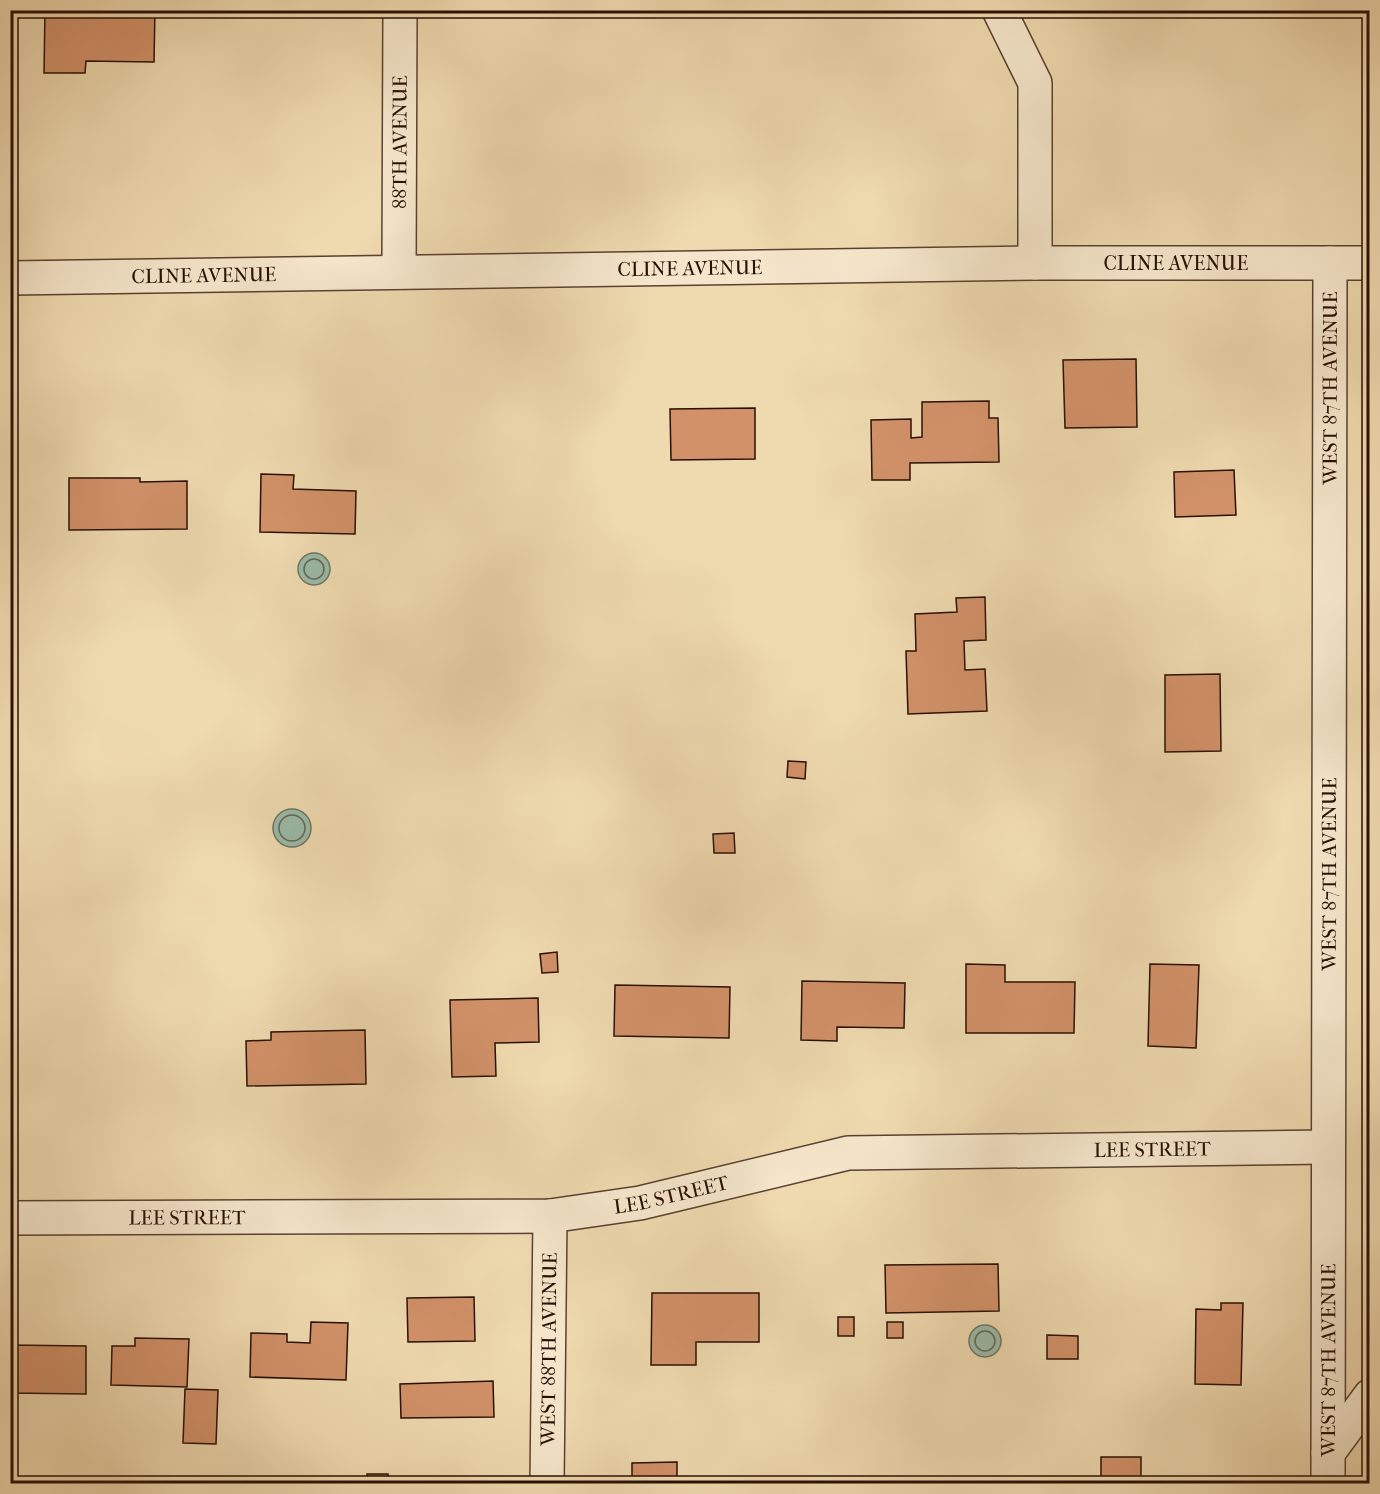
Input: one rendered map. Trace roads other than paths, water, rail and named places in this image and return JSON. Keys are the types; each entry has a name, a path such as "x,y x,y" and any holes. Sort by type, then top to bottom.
{"street":[{"name":"88TH AVENUE","path":"399,272 400,10"},
{"path":"999,10 1035,83 1035,263"},
{"name":"CLINE AVENUE","path":"10,278 1035,263 1370,263"},
{"name":"WEST 87TH AVENUE","path":"1328,1468 1330,263"},
{"name":"LEE STREET","path":"10,1218 550,1216 640,1203 848,1153 1327,1147"},
{"name":"WEST 88TH AVENUE","path":"547,1484 550,1216"},
{"path":"1328,1468 1370,1396"}],"water":[{"path":"314,553 326,557 330,569 326,581 314,585 302,581 298,569 302,557"},
{"path":"292,809 306,814 311,828 306,842 292,847 278,842 273,828 278,814"},
{"path":"985,1325 997,1329 1001,1341 997,1353 985,1357 973,1353 969,1341 973,1329"}]}
